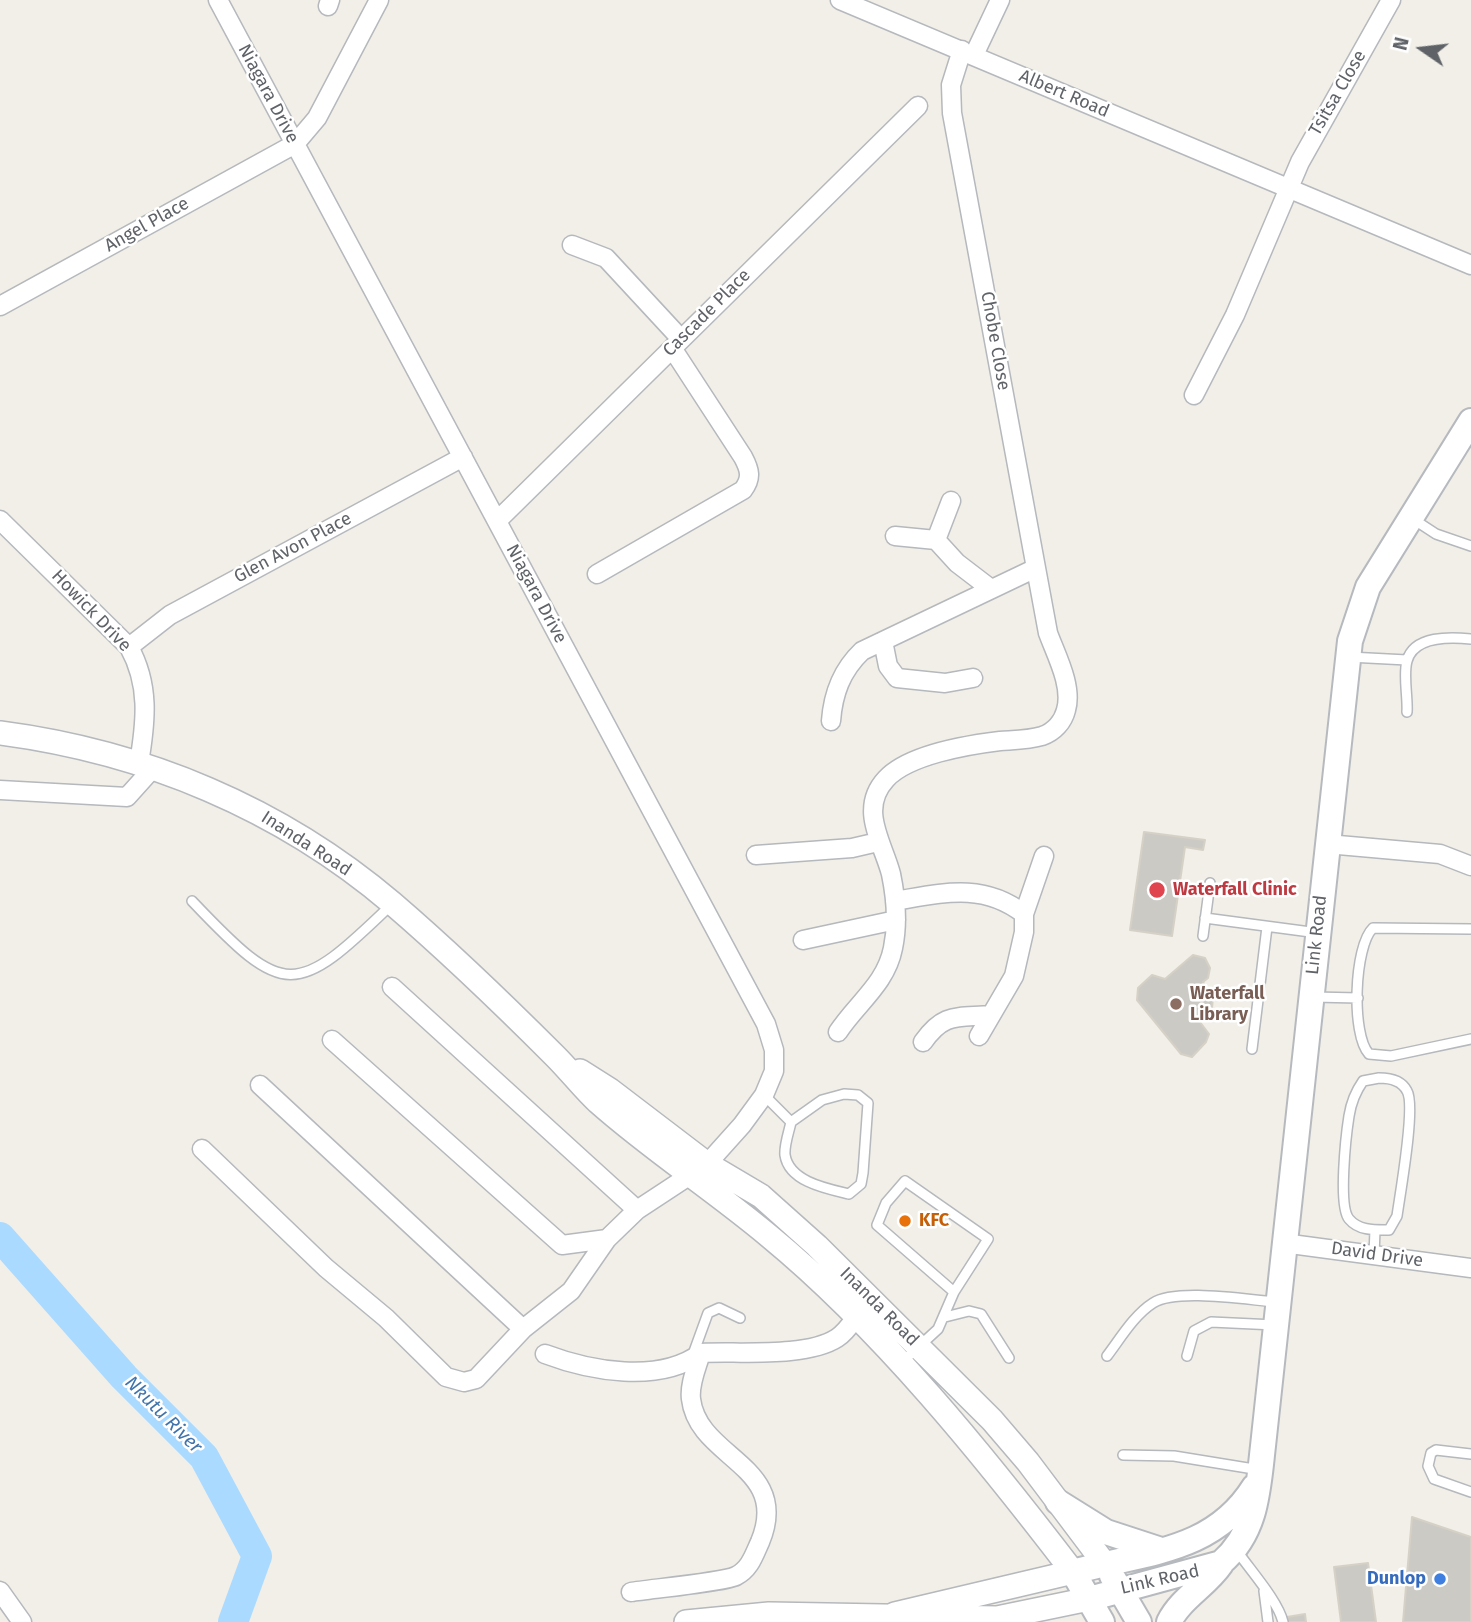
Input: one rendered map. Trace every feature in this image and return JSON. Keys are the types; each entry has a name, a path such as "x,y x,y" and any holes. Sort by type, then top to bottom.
{"main road":[{"name":"Link Road","path":"1089,1599 1229,1556 1252,1520 1347,657 1357,615 1368,587 1471,421"},
{"name":"Link Road","path":"1073,1572 1202,1537 1222,1525 1243,1504 1259,1475"},
{"path":"1058,1502 1106,1532 1162,1550"},
{"path":"1169,1622 1179,1607 1206,1583 1229,1556 1222,1525"},
{"name":"Inanda Road","path":"1104,1563 1139,1622"},
{"name":"Inanda Road","path":"1073,1572 1102,1622"}],"street":[{"name":"Niagara Drive","path":"202,1149 326,1268 386,1318 446,1377 464,1382 476,1379 523,1329 570,1290 607,1239 637,1210 699,1170 764,1095 774,1071 774,1050 766,1024 218,0"},
{"path":"295,144 317,118 379,0"},
{"name":"Albert Road","path":"840,0 1471,265"},
{"name":"Chobe Close","path":"838,1032 879,982 892,950 896,920 895,901 890,872 873,821 874,801 883,782 897,768 980,744 1040,737 1060,722 1067,709 1067,694 1048,633 951,113 951,85 1000,0"},
{"name":"Tsitsa Close","path":"1288,188 1312,138 1391,0"},
{"name":"Cascade Place","path":"497,521 918,106"},
{"name":"Angel Place","path":"0,306 295,144"},
{"path":"1194,396 1235,315 1288,188"},
{"path":"572,245 606,258 676,344 749,468 748,484 743,490 597,574"},
{"name":"Glen Avon Place","path":"128,647 170,615 463,457"},
{"path":"936,540 951,501"},
{"name":"Howick Drive","path":"0,520 128,647 139,666 144,687 146,765"},
{"path":"895,536 936,540 957,563 991,589"},
{"path":"831,721 832,698 844,672 862,651 1036,568"},
{"path":"883,640 888,666 897,678 945,683 973,678"},
{"name":"Inanda Road","path":"0,733 58,741 146,765 212,789 327,854 393,904 556,1057 594,1098 699,1170 855,1318 900,1364 984,1460 1073,1572"},
{"path":"0,790 129,797 146,765"},
{"path":"756,855 852,848 878,842"},
{"path":"1327,844 1440,854 1471,866"},
{"path":"979,1036 1010,984 1021,955 1024,915 1044,856"},
{"path":"895,901 962,890 981,892 998,897 1024,915"},
{"path":"803,940 896,920"},
{"path":"391,987 637,1210"},
{"path":"923,1042 936,1023 948,1018 991,1015"},
{"path":"332,1040 562,1245 607,1239"},
{"path":"260,1085 523,1329"},
{"name":"Inanda Road","path":"699,1170 761,1196 871,1298 992,1420 1104,1563"},
{"name":"David Drive","path":"1283,1242 1471,1268"},
{"path":"545,1354 606,1370 636,1371 696,1357 811,1347 834,1340 845,1332 871,1298"},
{"path":"631,1592 735,1577 750,1564 762,1538 768,1513 764,1489 699,1422 691,1399 696,1357"},
{"path":"890,1617 1073,1572"},
{"path":"0,1591 22,1622"},
{"path":"686,1622 890,1617 983,1620 1021,1615 1089,1599"}],"lane":[{"path":"1410,517 1436,534 1471,546"},
{"path":"1347,657 1407,660 1429,641 1441,637 1471,639"},
{"path":"1407,660 1407,712"},
{"path":"1203,936 1210,883"},
{"path":"192,901 253,962 288,975 305,975 327,965 393,904"},
{"path":"1205,918 1318,933"},
{"path":"1252,1049 1267,927"},
{"path":"1471,929 1373,928 1363,942 1358,998 1359,1035 1369,1054 1391,1056 1471,1039"},
{"path":"1311,998 1358,998"},
{"path":"1379,1078 1399,1082 1405,1087 1410,1106 1397,1216 1389,1230 1375,1230 1360,1228 1350,1221 1344,1212 1343,1195 1353,1103 1363,1081 1379,1078"},
{"path":"852,1094 865,1098 866,1155 861,1184 856,1190 849,1194 819,1187 791,1169 785,1155 791,1122 806,1110 832,1097 852,1094"},
{"path":"764,1095 791,1122"},
{"path":"900,1364 938,1329 954,1292 988,1238 905,1181 886,1203 877,1225 954,1292"},
{"path":"1374,1255 1375,1230"},
{"path":"1107,1356 1142,1312 1155,1301 1190,1297 1276,1313"},
{"path":"696,1357 708,1313 719,1308 740,1318"},
{"path":"945,1317 969,1311 981,1314 1009,1358"},
{"path":"1188,1356 1194,1331 1211,1322 1276,1313"},
{"path":"1471,1454 1436,1450 1431,1453 1428,1466 1433,1479 1471,1492"},
{"path":"1123,1455 1174,1456 1259,1475"},
{"path":"1229,1556 1277,1604 1283,1622"},
{"path":"1264,1591 1268,1622"}],"building":[{"name":"Waterfall Clinic","path":"1144,832 1205,840 1203,850 1185,847 1172,936 1130,930"},
{"name":"Waterfall Library","path":"1193,955 1205,958 1210,968 1208,978 1203,982 1213,998 1212,1008 1197,1018 1209,1034 1206,1042 1192,1057 1181,1054 1137,1000 1138,988 1152,975 1165,979"},
{"path":"1412,1517 1471,1537 1471,1622 1403,1622"},
{"path":"1368,1563 1376,1622 1341,1622 1334,1567"},
{"path":"1305,1614 1306,1622 1288,1622 1287,1617"}],"waterway":[{"name":"Nkutu River","path":"0,1237 124,1377 204,1457 257,1556 233,1622"}],"place":[{"name":"Waterfall Clinic","path":"1157,890"},
{"name":"Waterfall Library","path":"1176,1004"},
{"name":"KFC","path":"905,1221"},
{"name":"Dunlop","path":"1440,1579"}]}
